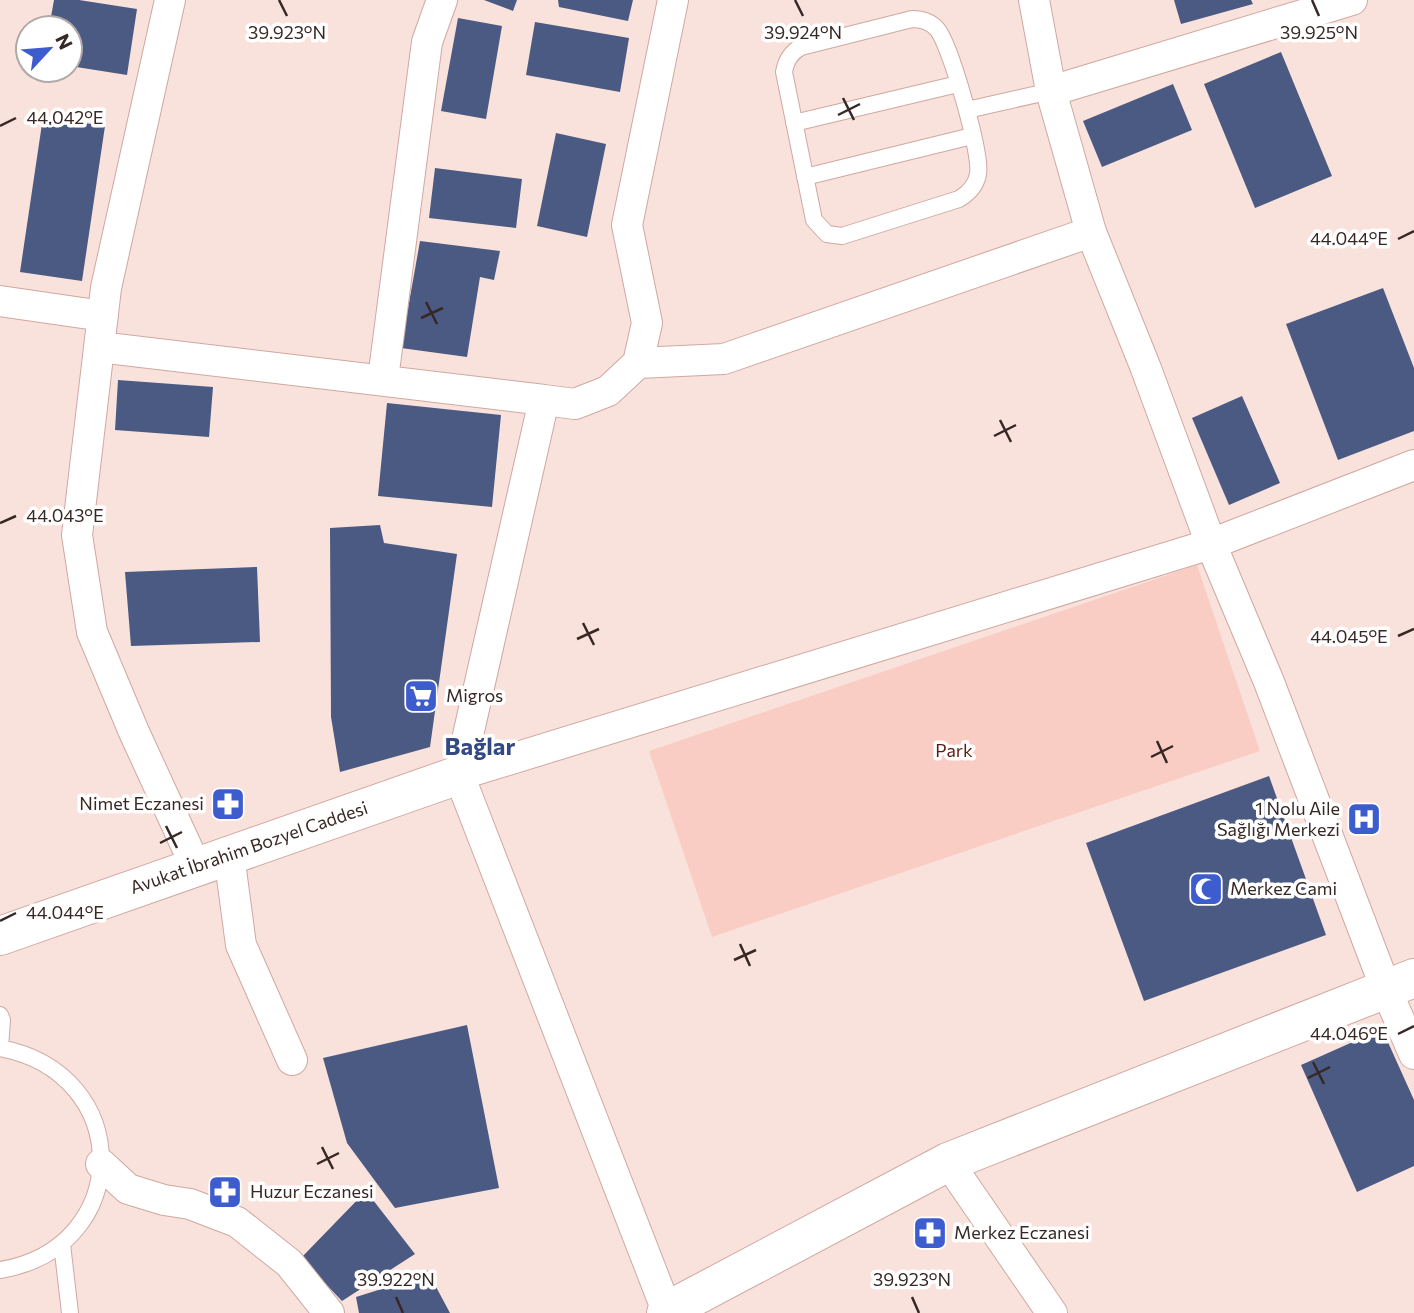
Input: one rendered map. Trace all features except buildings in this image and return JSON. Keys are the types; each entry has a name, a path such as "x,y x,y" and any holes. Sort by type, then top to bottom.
{"street":[{"path":"170,0 106,288 77,534 92,632 134,732 213,861 241,945 292,1060"},
{"path":"383,379 427,41 442,0"},
{"path":"99,347 575,404 608,391 638,363 647,323 627,225 673,0"},
{"path":"1034,0 1052,91 1091,232 1145,366 1210,544 1400,984 1414,1054"},
{"path":"1052,91 1264,13 1352,0"},
{"path":"638,363 724,359 1091,232"},
{"path":"0,301 103,316"},
{"path":"544,400 459,775 664,1312 948,1162 1400,984"},
{"path":"459,775 1210,544 1414,465"},
{"name":"Avukat İbrahim Bozyel Caddesi","path":"0,936 459,775"},
{"path":"948,1162 1052,1313"},
{"path":"101,1164 128,1189 164,1200 190,1204 237,1222 289,1263 329,1313"}],"lane":[{"path":"912,19 927,21 939,32 967,110 979,168 978,178 968,194 959,200 842,236 827,234 819,228 814,220 784,72 786,63 795,50 912,19"},
{"path":"794,123 958,84"},
{"path":"967,110 1052,91"},
{"path":"806,177 972,136"},
{"path":"0,1015 0,1048 20,1051 56,1069 83,1098 94,1119 101,1164 98,1186 90,1208 78,1228 62,1244 33,1261 0,1270"},
{"path":"62,1244 70,1313"}],"green space":[{"name":"Park","path":"1197,565 1260,751 712,937 649,751"}],"place":[{"name":"Migros","path":"421,696"},
{"name":"Nimet Eczanesi","path":"228,804"},
{"name":"1 Nolu Aile Sağlığı Merkezi","path":"1364,819"},
{"name":"Merkez Cami","path":"1206,889"},
{"name":"Huzur Eczanesi","path":"225,1192"},
{"name":"Merkez Eczanesi","path":"930,1233"}],"district":[{"name":"Bağlar","path":"480,747"}]}
